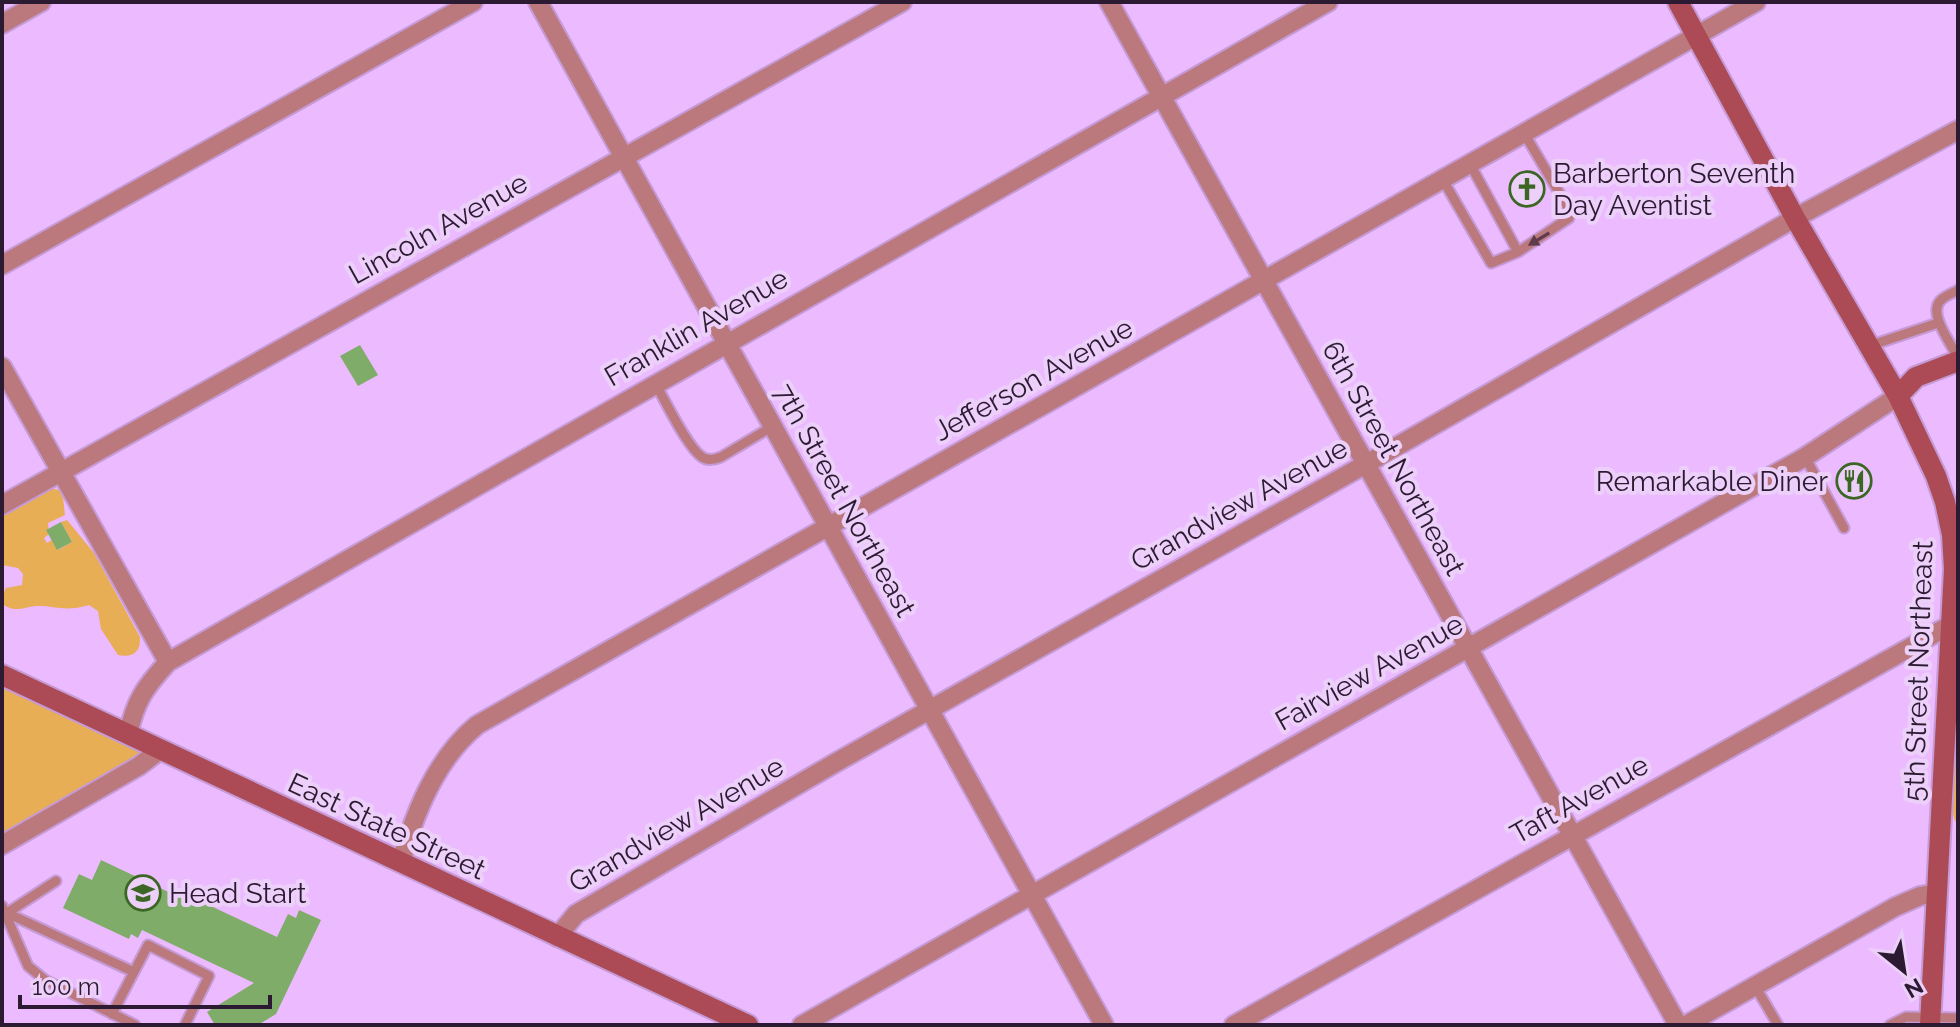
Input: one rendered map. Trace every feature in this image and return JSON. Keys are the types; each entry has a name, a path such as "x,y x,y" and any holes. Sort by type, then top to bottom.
{"main road":[{"name":"5th Street Northeast","path":"1678,2 1795,218 1898,396 1945,502 1952,535 1954,569 1931,1021"},
{"name":"Fairview Avenue","path":"1898,396 1916,377 1958,359"},
{"name":"East State Street","path":"2,675 748,1025"}],"street":[{"path":"2,24 41,2"},
{"path":"2,265 473,2"},
{"name":"7th Street Northeast","path":"538,2 1104,1025"},
{"name":"Lincoln Avenue","path":"2,505 902,2"},
{"name":"6th Street Northeast","path":"1109,2 1678,1025"},
{"name":"Franklin Avenue","path":"128,735 136,702 168,662 1328,2"},
{"name":"Jefferson Avenue","path":"401,863 409,833 442,763 455,745 477,725 1756,2"},
{"name":"Grandview Avenue","path":"557,937 576,914 930,710 1795,218 1958,130"},
{"path":"2,367 168,662"},
{"name":"Fairview Avenue","path":"802,1025 1805,457 1898,396"},
{"name":"Taft Avenue","path":"1234,1025 1952,624"},
{"path":"2,845 139,766 160,750"},
{"path":"1686,1025 1895,907 1920,896 1937,893"}],"lane":[{"path":"1443,180 1491,263 1518,252 1559,227 1569,218 1570,211 1524,133"},
{"path":"1470,164 1518,252"},
{"path":"1958,290 1940,301 1936,310 1938,323 1953,335 1958,359"},
{"path":"1869,346 1938,323"},
{"path":"655,383 692,447 703,459 721,457 773,426"},
{"path":"1805,457 1844,528"},
{"path":"4,910 56,881"},
{"path":"4,910 134,972"},
{"path":"4,910 28,966 45,980 135,1025"},
{"path":"112,1014 148,945 209,976 185,1025"},
{"path":"1755,986 1778,1025"},
{"path":"1890,1025 1906,1017 1931,1021 1958,1018"}],"shaded area":[{"path":"50,488 59,490 65,515 48,523 49,534 44,538 47,543 52,540 58,550 72,542 61,522 67,520 94,553 140,637 137,651 131,655 118,655 101,629 98,611 89,605 16,609 4,605 2,596 6,588 22,585 23,574 18,568 2,565 2,516"},
{"path":"2,685 160,750 2,845"},
{"path":"1958,740 1958,821 1955,821 1951,806 1954,743"}],"building":[{"path":"360,345 378,375 358,386 340,356"},
{"path":"61,522 72,542 57,550 46,530"},
{"path":"101,860 179,897 181,892 277,937 288,914 296,918 299,910 321,920 276,1014 258,1025 215,1025 207,1012 254,983 142,930 138,938 131,934 129,939 63,908 79,874 92,880"}],"place":[{"name":"Barberton Seventh Day Aventist","path":"1527,189"},
{"name":"Remarkable Diner","path":"1854,481"},
{"name":"Head Start","path":"143,893"}]}
